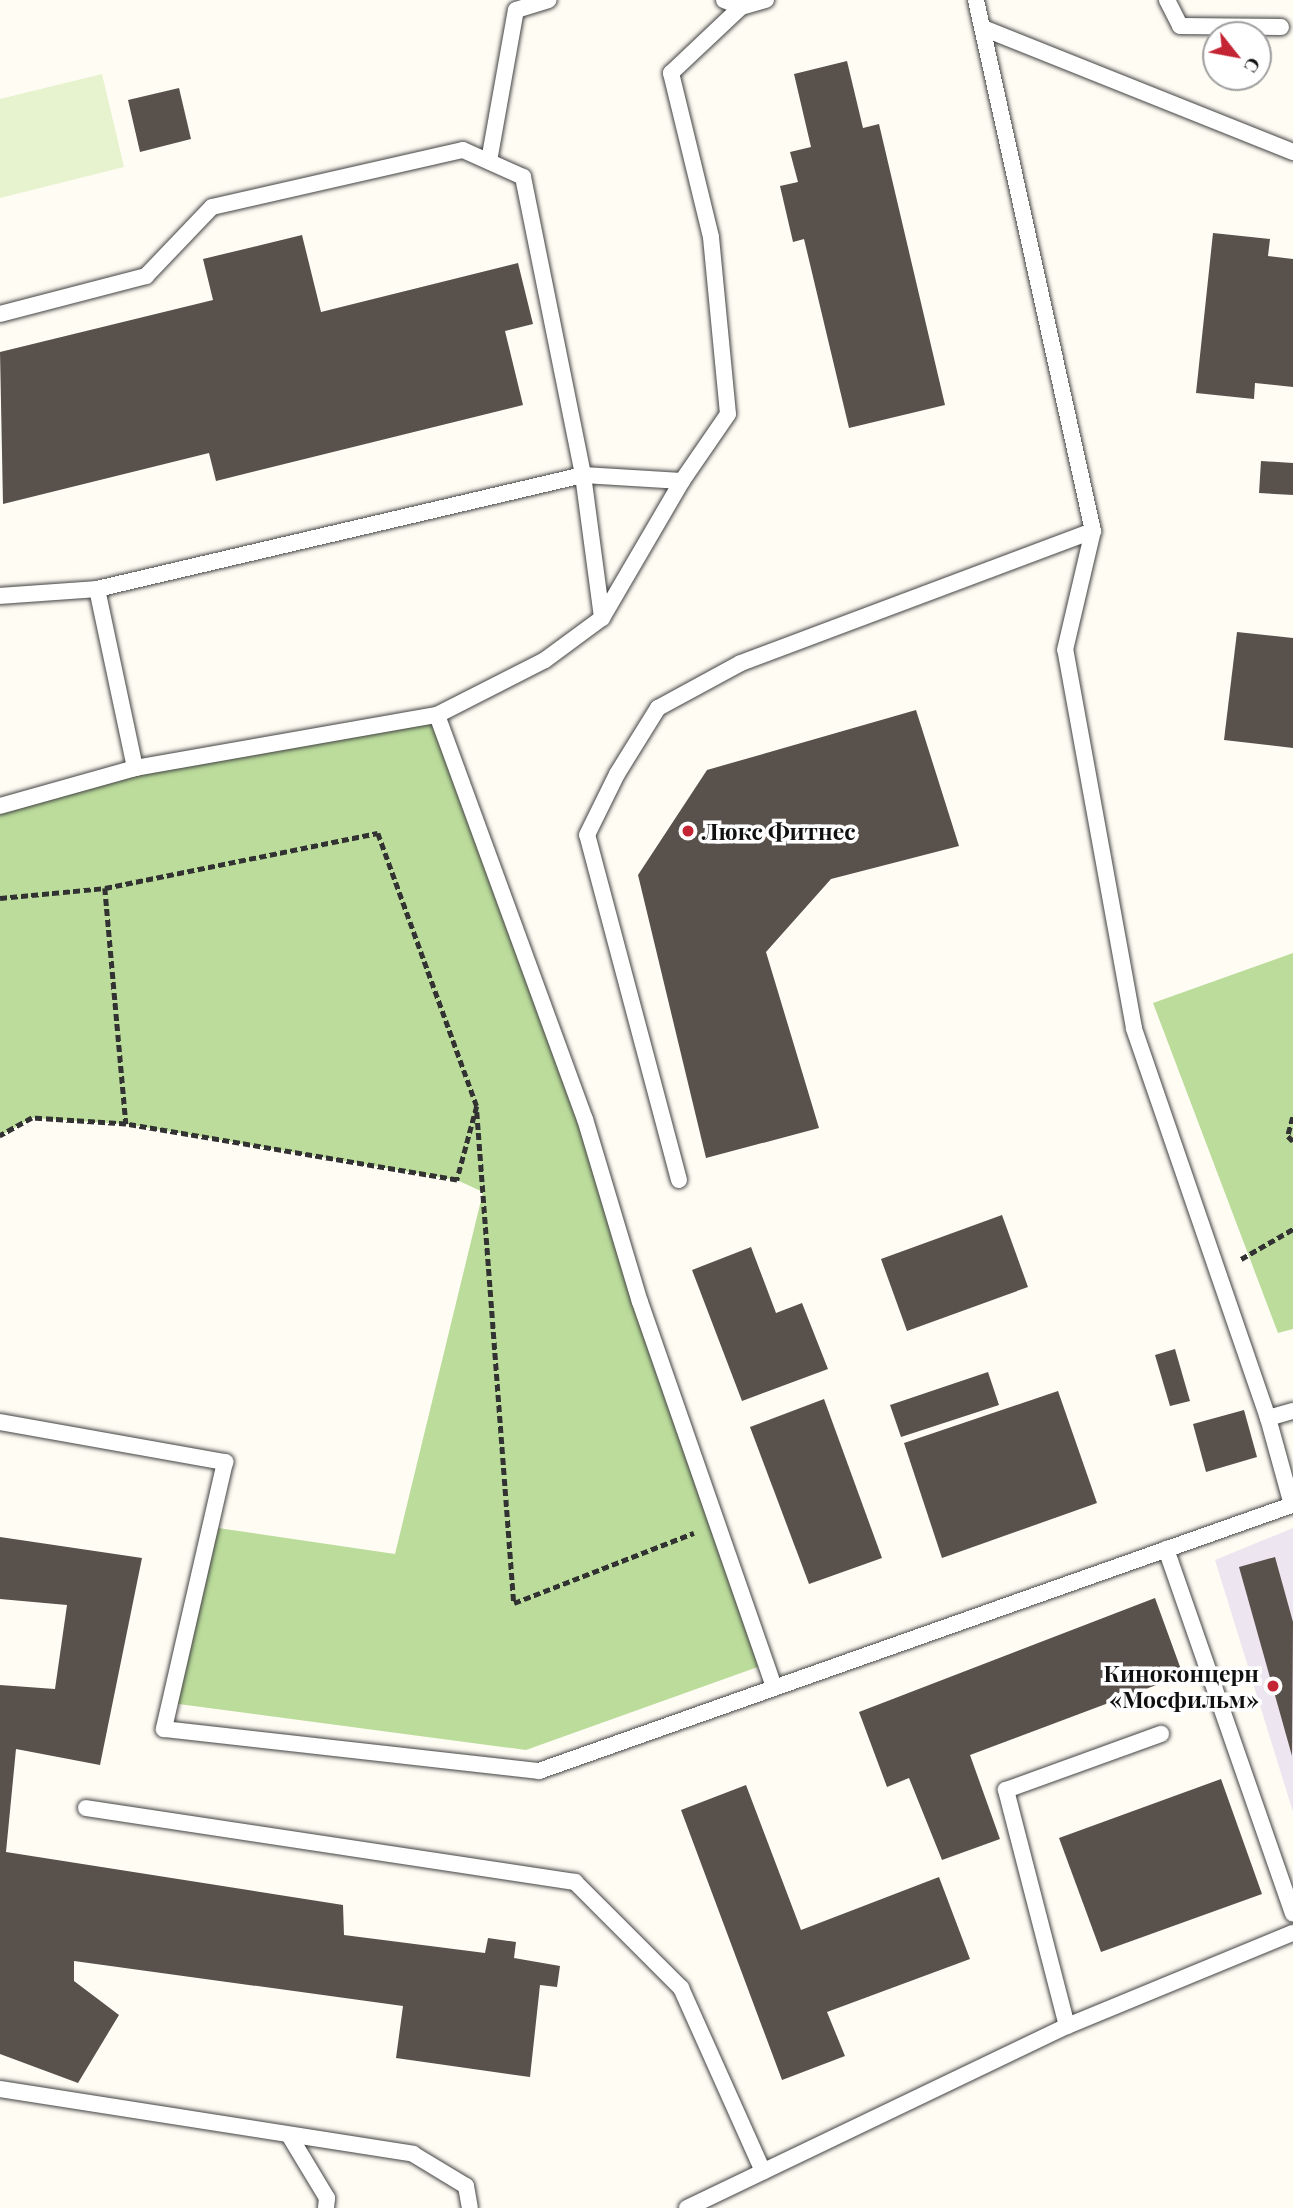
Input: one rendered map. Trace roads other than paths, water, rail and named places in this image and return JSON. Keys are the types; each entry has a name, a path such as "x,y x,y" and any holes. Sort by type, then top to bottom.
{"lane":[{"path":"489,161 516,10 548,0"},
{"path":"724,0 741,7"},
{"path":"0,806 135,768 437,715 545,660 602,618 682,481 728,414 711,237 671,73 741,7 766,0"},
{"path":"0,1422 225,1462 164,1729 539,1771 1292,1505 1268,1418 1219,1271 1133,1028 1065,650 1093,531 976,0"},
{"path":"1167,0 1180,26 1281,27"},
{"path":"983,28 1293,152"},
{"path":"0,314 146,276 212,207 463,150 523,177 583,475 602,618"},
{"path":"0,596 97,589 583,475 682,481"},
{"path":"680,1180 587,835 637,741 658,708 741,663 1093,531"},
{"path":"97,589 135,768"},
{"path":"437,715 585,1119 640,1301 774,1687"},
{"path":"1268,1418 1293,1411"},
{"path":"1166,1549 1293,1913"},
{"path":"1067,2026 1006,1790 1161,1734"},
{"path":"86,1808 575,1881 681,1988 763,2171"},
{"path":"687,2208 1067,2026 1293,1933"},
{"path":"0,2090 413,2154 466,2186 470,2208"},
{"path":"289,2135 327,2198 326,2208"}],"place":[{"name":"Люкс Фитнес","path":"688,831"},
{"name":"Киноконцерн «Мосфильм»","path":"1273,1686"}]}
